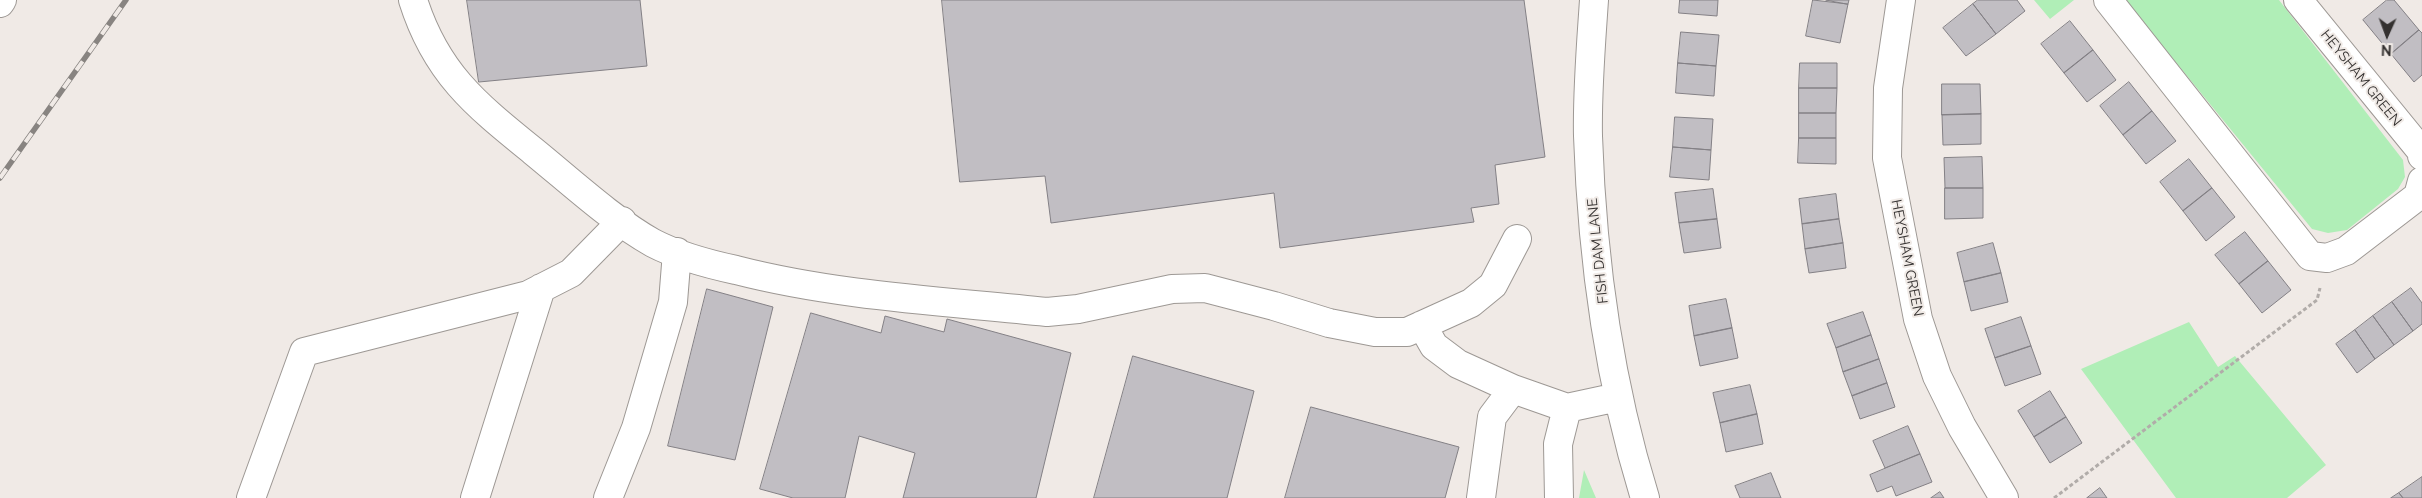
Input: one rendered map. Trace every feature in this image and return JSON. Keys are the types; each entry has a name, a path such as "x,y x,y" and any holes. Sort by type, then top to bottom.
{"street":[{"path":"413,0 429,41 442,65 461,87 487,114 622,221 654,243 704,263 770,279 839,290 1047,312 1078,309 1172,289 1205,288 1329,323 1375,332 1407,332 1471,304 1493,284 1517,239"},
{"name":"FISH DAM LANE","path":"1594,0 1588,135 1596,254 1618,396 1631,454 1645,498"},
{"name":"HEYSHAM GREEN","path":"1901,0 1888,88 1887,158 1918,318 1937,376 1962,427 2004,498"},
{"path":"2108,0 2310,256 2327,258 2346,251 2418,196 2422,181"},
{"name":"HEYSHAM GREEN","path":"2298,0 2422,152 2422,156"},
{"path":"251,498 304,352 528,295 571,273 622,221"},
{"path":"608,498 636,428 673,302 677,252"},
{"path":"475,498 541,288"},
{"path":"1422,325 1434,346 1458,364 1513,390 1567,408 1618,396"},
{"path":"1481,498 1492,418 1513,390"},
{"path":"1559,498 1558,444 1567,408"}],"path":[{"path":"2054,498 2317,300 2327,258"}],"green space":[{"path":"2034,0 2074,0 2050,19"},
{"path":"2125,0 2279,0 2403,160 2405,177 2398,189 2347,230 2328,233 2312,229"},
{"path":"2189,322 2218,367 2235,356 2326,465 2287,498 2176,498 2081,369"},
{"path":"1584,470 1596,498 1579,498"}],"building":[{"path":"467,0 640,0 647,66 479,82"},
{"path":"942,0 1524,0 1545,157 1495,165 1499,204 1471,208 1474,222 1280,248 1274,193 1051,223 1045,176 960,182"},
{"path":"1680,0 1718,0 1717,16 1679,13"},
{"path":"1813,0 1848,4 1840,43 1806,36"},
{"path":"1826,0 1849,0 1848,4"},
{"path":"1978,0 2017,0 2025,11 1996,34 1973,4"},
{"path":"2387,0 2394,0 2419,30 2391,54 2363,20"},
{"path":"1973,4 1996,34 1966,56 1943,28"},
{"path":"2070,21 2093,50 2064,73 2041,44"},
{"path":"2419,30 2422,33 2422,75 2414,82 2391,54"},
{"path":"1681,32 1719,35 1716,66 1678,63"},
{"path":"2093,50 2116,80 2087,102 2064,73"},
{"path":"1678,63 1716,66 1714,96 1676,93"},
{"path":"1800,63 1837,63 1837,88 1799,88"},
{"path":"2129,82 2152,111 2123,135 2100,106"},
{"path":"1942,84 1980,84 1981,114 1942,115"},
{"path":"1799,88 1837,88 1836,113 1799,113"},
{"path":"2152,111 2176,141 2146,164 2123,135"},
{"path":"1799,113 1836,113 1836,138 1799,138"},
{"path":"1981,114 1981,144 1943,145 1942,115"},
{"path":"1675,117 1713,119 1711,150 1673,147"},
{"path":"1799,138 1836,138 1836,164 1798,163"},
{"path":"1673,147 1711,150 1709,180 1670,177"},
{"path":"1982,157 1983,188 1945,188 1944,158"},
{"path":"2189,159 2212,188 2183,211 2160,182"},
{"path":"1945,188 1983,188 1983,218 1945,219"},
{"path":"2212,188 2235,217 2206,241 2183,211"},
{"path":"1713,189 1717,219 1679,223 1675,193"},
{"path":"1836,194 1839,219 1802,224 1799,199"},
{"path":"1717,219 1721,248 1684,253 1679,223"},
{"path":"1839,219 1843,243 1805,249 1802,224"},
{"path":"2245,232 2268,261 2239,284 2215,255"},
{"path":"1843,243 1846,268 1809,273 1805,249"},
{"path":"1993,243 2001,273 1964,282 1957,253"},
{"path":"2268,261 2291,290 2262,313 2239,284"},
{"path":"2001,273 2008,302 1971,311 1964,282"},
{"path":"2411,288 2422,303 2422,324 2413,331 2392,302"},
{"path":"707,289 773,307 735,460 668,446"},
{"path":"1726,299 1732,328 1694,336 1689,306"},
{"path":"2392,302 2413,331 2394,345 2373,316"},
{"path":"1863,312 1871,335 1836,348 1827,324"},
{"path":"811,313 881,333 885,316 944,332 947,319 1071,353 1036,498 903,498 915,453 859,436 845,498 793,498 760,489"},
{"path":"2373,316 2394,345 2375,359 2355,330"},
{"path":"2021,317 2031,346 1995,358 1985,329"},
{"path":"1732,328 1738,358 1700,366 1694,336"},
{"path":"2355,330 2375,359 2357,373 2336,344"},
{"path":"1871,335 1879,359 1843,372 1836,348"},
{"path":"2031,346 2041,374 2005,386 1995,358"},
{"path":"1133,356 1254,391 1227,498 1094,498"},
{"path":"1879,359 1887,383 1852,396 1843,372"},
{"path":"1887,383 1895,407 1860,419 1852,396"},
{"path":"1750,385 1757,414 1720,423 1713,393"},
{"path":"2050,391 2066,417 2034,437 2018,411"},
{"path":"1311,407 1459,447 1445,498 1285,498"},
{"path":"1757,414 1763,444 1726,452 1720,423"},
{"path":"2066,417 2082,443 2050,463 2034,437"},
{"path":"1908,426 1920,454 1885,468 1873,441"},
{"path":"1920,454 1932,482 1896,496 1892,486 1877,492 1870,475"},
{"path":"1771,473 1781,498 1740,498 1735,486"},
{"path":"2422,477 2422,498 2403,498 2399,493"},
{"path":"2100,488 2107,498 2087,498"},
{"path":"1940,492 1944,498 1931,498"},
{"path":"2399,493 2403,498 2391,498"}],"railway":[{"path":"0,178 126,0"}]}
